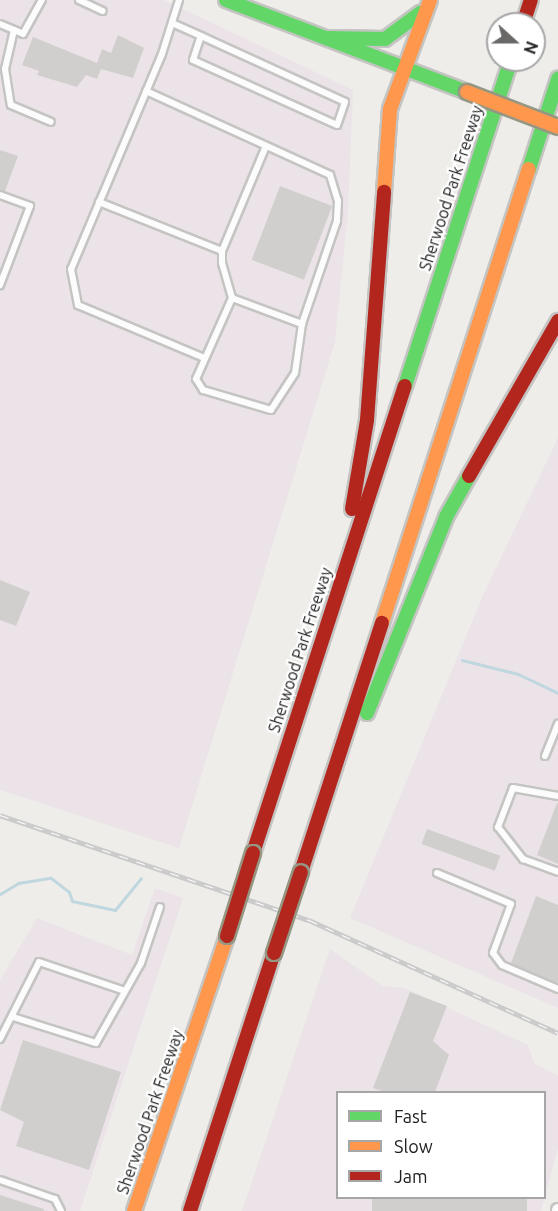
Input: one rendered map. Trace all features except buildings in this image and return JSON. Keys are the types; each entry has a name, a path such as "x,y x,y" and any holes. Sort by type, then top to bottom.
{"main road":[{"path":"226,0 558,127"},
{"path":"328,38 374,41 392,36 429,2"},
{"path":"332,605 367,420 390,109 402,67 429,2"},
{"name":"Sherwood Park Freeway","path":"134,1211 227,936 332,605 507,72"},
{"path":"190,1211 558,79"},
{"path":"315,832 446,517 558,321"}],"lane":[{"path":"0,24 23,34 42,0"},
{"path":"79,0 103,11"},
{"path":"179,0 146,91 71,269 78,305 204,358"},
{"path":"172,23 201,36 345,102 337,125 193,60 201,36"},
{"path":"14,30 6,69 11,105 51,122"},
{"path":"146,91 330,175 338,201 337,221 302,324 295,373 271,410 203,390 196,380 232,298 222,251 266,146"},
{"path":"0,195 30,206 0,285"},
{"path":"99,202 222,251"},
{"path":"232,298 302,324"},
{"path":"545,756 558,724"},
{"path":"558,796 513,788 498,827 523,859 558,872"},
{"path":"437,873 511,904 493,953 502,965 558,989"},
{"path":"13,1017 96,1043 122,990 141,963 160,907"},
{"path":"0,1039 39,962 122,990"},
{"path":"0,1180 55,1198 61,1211"}],"shaded area":[{"path":"0,0 164,0 353,90 348,212 335,342 179,848 0,790"},
{"path":"558,438 558,1008 350,918 483,595"},
{"path":"155,888 183,898 80,1211 0,1211 0,980 37,918 132,955"},
{"path":"330,949 383,986 405,988 528,1045 534,1063 558,1076 558,1148 546,1192 546,1091 336,1091 336,1199 544,1199 541,1211 242,1211"}],"waterway":[{"path":"462,660 518,674 558,693"},
{"path":"0,894 18,883 51,878 69,892 72,901 115,910 141,878"}],"railway":[{"path":"0,815 309,920 558,1033"}],"traffic: fast":[{"path":"226,0 467,92"},
{"path":"328,38 385,39 420,13"},
{"path":"405,386 507,72"},
{"path":"529,169 558,79"},
{"path":"367,713 446,517 469,476"}],"traffic: slow":[{"path":"384,192 390,109 430,0"},
{"path":"467,92 558,127"},
{"path":"382,623 529,169"},
{"path":"134,1211 227,936"}],"traffic: jam":[{"path":"527,12 531,0"},
{"path":"352,509 367,420 384,192"},
{"path":"469,476 558,321"},
{"path":"253,853 405,386"},
{"path":"301,872 382,623"},
{"path":"227,936 253,853"},
{"path":"274,953 301,872"},
{"path":"190,1211 274,953"}]}
